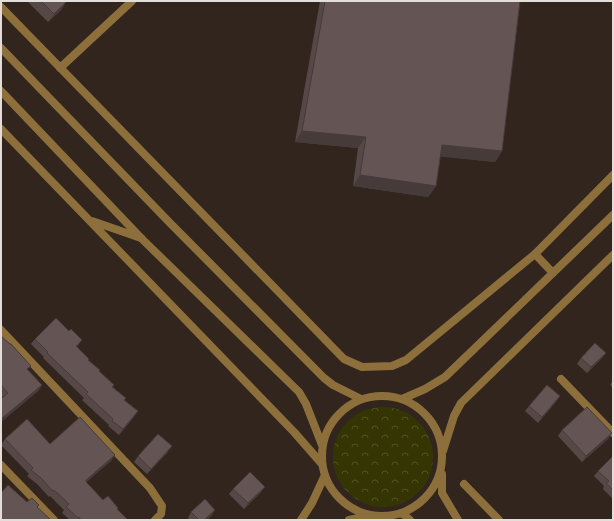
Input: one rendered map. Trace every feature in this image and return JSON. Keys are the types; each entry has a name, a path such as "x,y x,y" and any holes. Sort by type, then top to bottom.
{"street":[{"path":"60,68 132,1"},
{"path":"1,7 344,359 362,368 392,366 406,360 535,254 613,174"},
{"path":"1,48 170,223 324,378 333,385 361,399"},
{"path":"1,91 141,238 299,392 306,404 322,445 322,464 325,475 335,494 345,504 358,512 372,516 385,518 402,513 418,505 430,493 439,478 443,461"},
{"path":"1,128 294,432 322,464"},
{"path":"402,398 425,389 445,377 613,215"},
{"path":"89,220 141,238"},
{"path":"535,254 553,273"},
{"path":"443,451 454,416 461,403 613,255"},
{"path":"1,330 150,488 162,506 161,514 155,520"},
{"path":"561,379 613,433"},
{"path":"322,445 330,425 344,409 361,399 382,395 402,398 417,406 429,417 439,434 443,451 442,493 458,520"},
{"path":"1,465 54,520"},
{"path":"301,520 312,503 325,475"},
{"path":"464,484 499,520"},
{"path":"402,513 410,520"},
{"path":"349,520 372,516"}],"green space":[{"path":"383,407 402,411 418,422 429,438 433,457 429,476 418,492 402,503 383,507 364,503 348,492 337,476 333,457 337,438 348,422 364,411"}],"building":[{"path":"41,1 66,1 66,2 54,14"},
{"path":"325,1 520,1 502,151 442,145 436,186 360,175 366,137 302,131"},
{"path":"56,318 69,331 71,329 82,340 76,346 114,385 112,387 126,398 124,400 138,411 123,429 112,421 113,419 86,394 88,392 47,353 48,352 35,339"},
{"path":"1,336 11,344 31,366 27,369 42,385 1,419 1,399 8,393 1,385"},
{"path":"595,343 606,353 591,367 581,358"},
{"path":"547,385 560,396 542,417 529,406"},
{"path":"587,407 612,433 586,456 562,430"},
{"path":"80,417 115,455 86,480 86,482 103,500 108,496 118,508 117,509 128,520 81,520 66,507 69,504 31,470 33,468 5,439 27,419 50,444"},
{"path":"158,434 172,446 151,469 138,456"},
{"path":"613,456 613,490 606,483 609,481 598,471"},
{"path":"250,472 265,487 248,503 233,489"},
{"path":"8,485 27,502 32,498 39,505 37,507 51,520 1,520 1,493"},
{"path":"205,499 215,510 204,520 199,520 191,512"}]}
